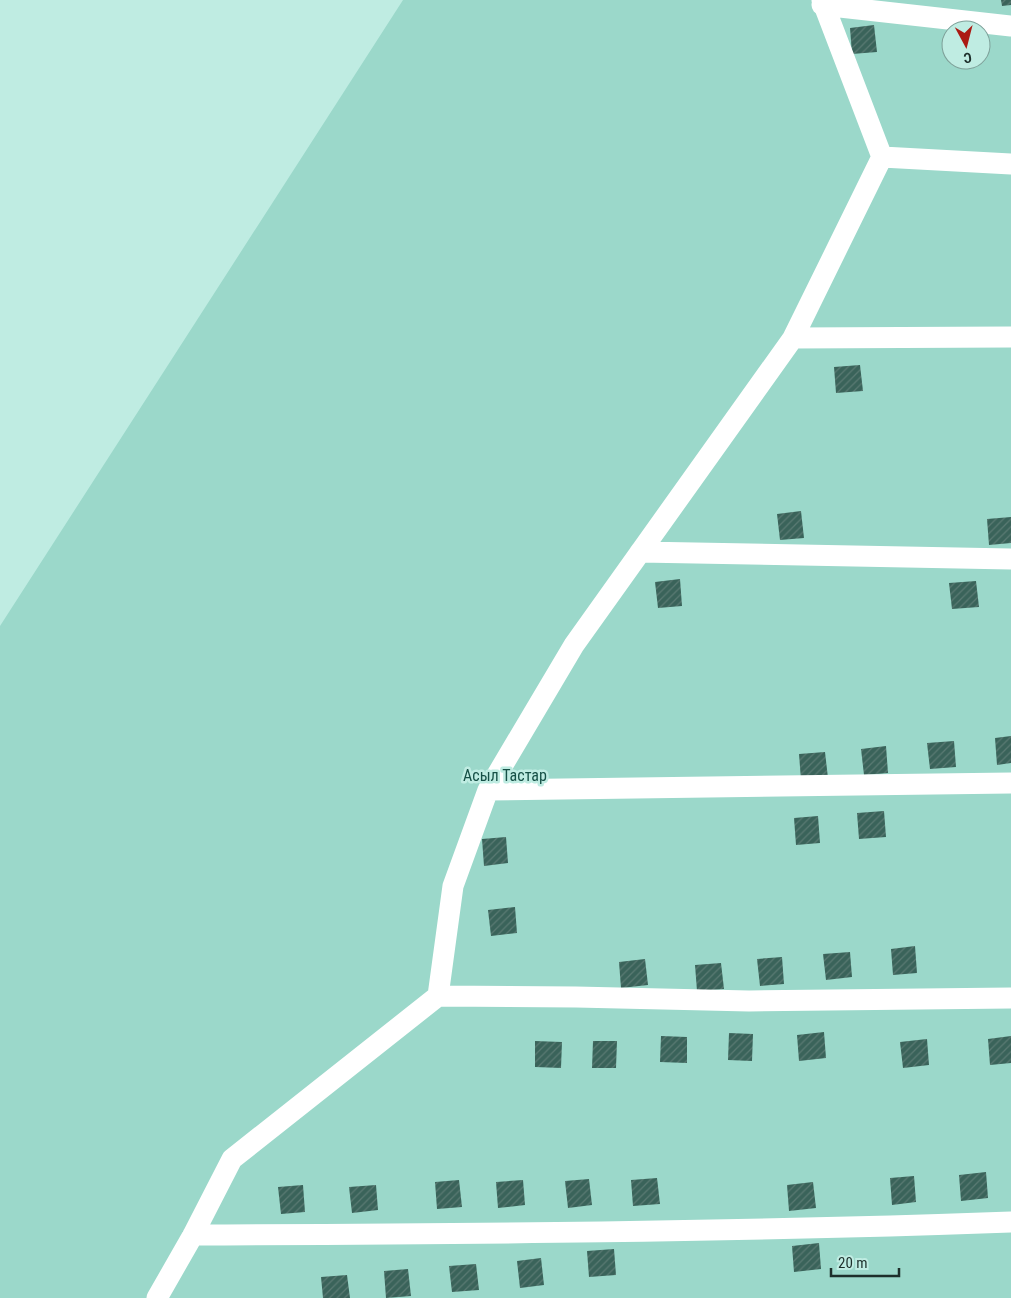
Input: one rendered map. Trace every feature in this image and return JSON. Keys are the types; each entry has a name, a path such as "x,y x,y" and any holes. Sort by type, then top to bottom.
{"street":[{"path":"438,996 453,886 488,790 574,645 793,338 882,157 822,2 1011,26"},
{"path":"882,157 1011,164"},
{"path":"793,338 1011,337"},
{"path":"640,552 1011,559"},
{"path":"488,790 1011,783"},
{"path":"157,1298 193,1235 232,1159 438,996 749,1001 1011,998"},
{"path":"193,1235 556,1234 846,1228 1011,1222"}],"green space":[{"name":"Асыл Тастар","path":"403,0 1011,0 1011,1298 0,1298 0,626"}],"building":[{"path":"1001,0 1011,0 1011,5 1002,6"},
{"path":"874,25 877,52 852,54 850,28"},
{"path":"860,365 863,391 836,393 834,367"},
{"path":"801,511 804,538 780,540 777,514"},
{"path":"1011,517 1011,543 989,545 987,519"},
{"path":"680,579 682,606 658,608 655,582"},
{"path":"976,581 979,607 952,609 949,583"},
{"path":"1011,736 1011,763 997,765 995,738"},
{"path":"954,741 956,767 930,769 927,743"},
{"path":"886,746 888,773 864,775 861,749"},
{"path":"825,752 828,778 801,780 799,754"},
{"path":"884,811 886,837 859,839 857,813"},
{"path":"818,816 820,843 796,845 794,818"},
{"path":"506,837 508,863 484,866 482,839"},
{"path":"515,907 517,933 491,936 488,910"},
{"path":"915,946 917,973 893,975 891,949"},
{"path":"850,952 852,977 826,980 823,954"},
{"path":"782,957 784,984 760,986 757,959"},
{"path":"645,959 648,985 621,988 619,962"},
{"path":"721,963 724,989 697,991 695,965"},
{"path":"824,1032 826,1058 799,1061 797,1035"},
{"path":"729,1033 753,1034 752,1061 728,1060"},
{"path":"661,1036 687,1037 687,1063 660,1062"},
{"path":"1011,1036 1011,1063 990,1065 988,1039"},
{"path":"927,1039 929,1065 903,1068 900,1042"},
{"path":"535,1041 562,1042 561,1068 535,1067"},
{"path":"593,1041 617,1041 616,1068 592,1068"},
{"path":"986,1172 988,1198 961,1201 959,1175"},
{"path":"914,1176 916,1202 892,1205 890,1178"},
{"path":"657,1178 660,1204 633,1206 631,1180"},
{"path":"589,1179 592,1205 568,1208 565,1181"},
{"path":"459,1180 462,1207 437,1209 435,1182"},
{"path":"523,1180 525,1205 498,1208 496,1182"},
{"path":"813,1182 816,1208 789,1211 787,1185"},
{"path":"303,1185 305,1212 281,1214 278,1187"},
{"path":"376,1185 378,1210 352,1213 349,1187"},
{"path":"819,1243 821,1269 794,1272 792,1246"},
{"path":"614,1249 616,1275 589,1277 587,1251"},
{"path":"541,1258 544,1285 520,1288 517,1261"},
{"path":"476,1264 479,1290 452,1292 449,1266"},
{"path":"408,1269 411,1296 386,1298 384,1271"},
{"path":"347,1275 350,1298 323,1298 321,1277"}]}
